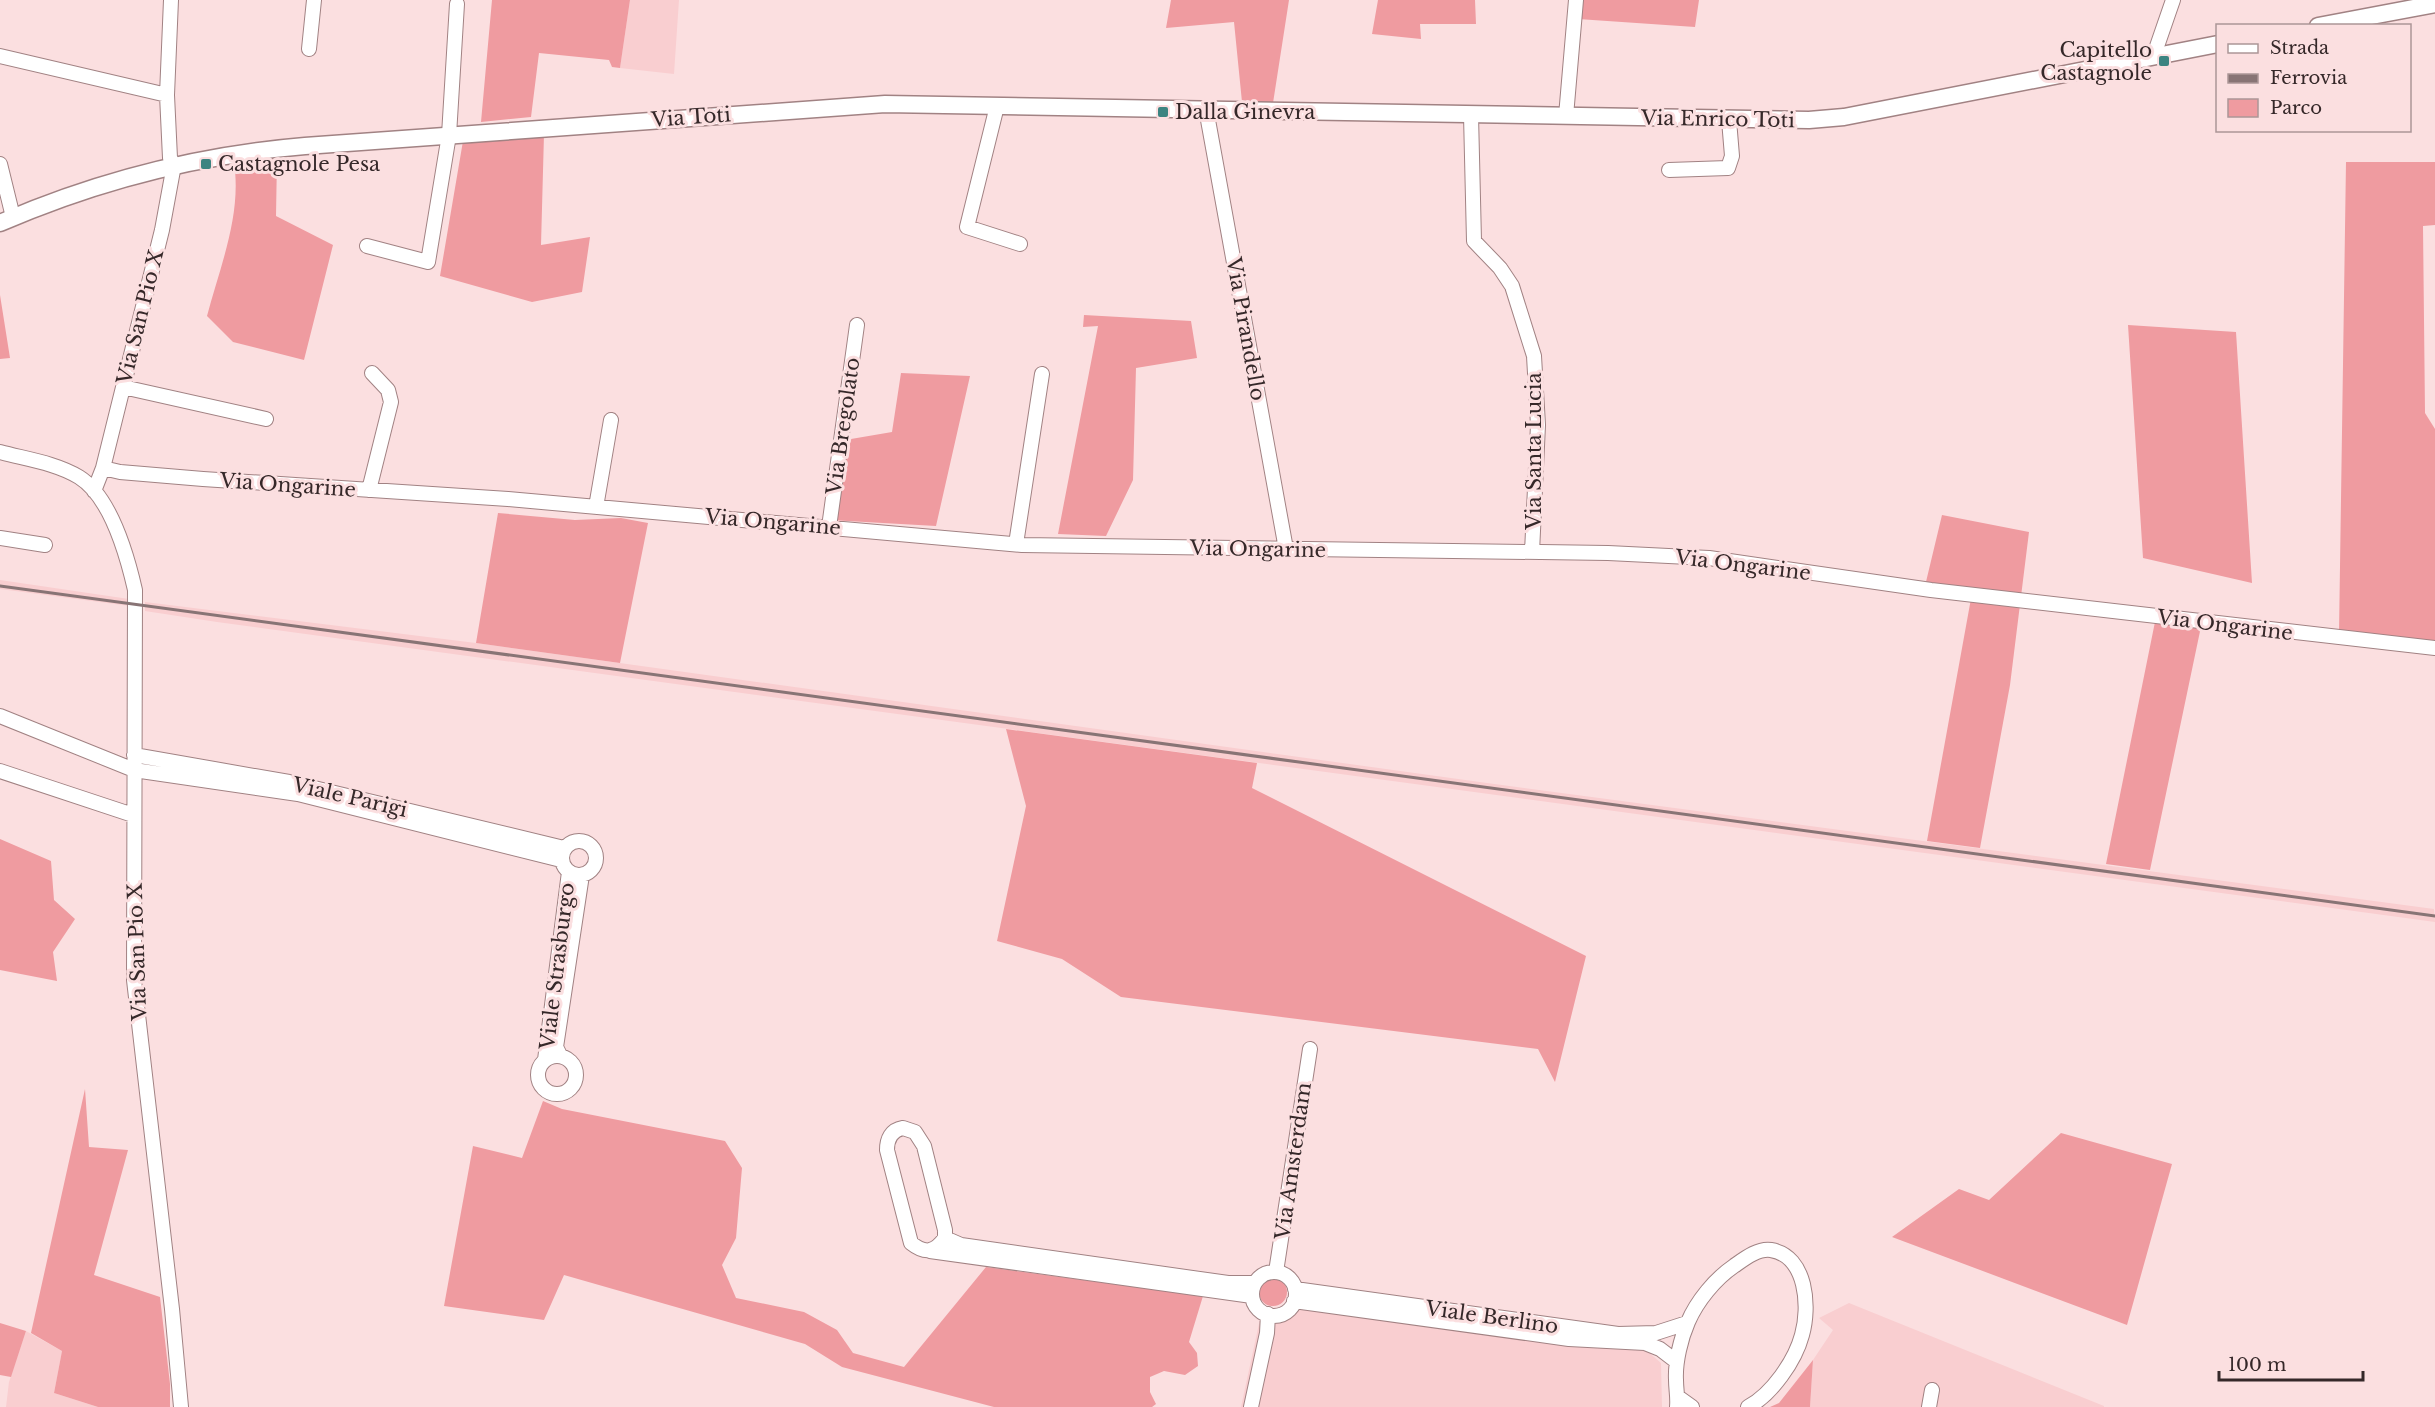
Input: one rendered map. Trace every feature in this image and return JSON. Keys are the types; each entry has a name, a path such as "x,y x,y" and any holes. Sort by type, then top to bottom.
{"main road":[{"path":"2329,24 2435,4"},
{"name":"Via Enrico Toti","path":"1209,109 1779,121 1844,117 2216,44"},
{"name":"Via Toti","path":"7,220 89,187 174,165 274,148 851,105 1209,109"}],"street":[{"name":"Via San Pio X","path":"103,468 162,230 174,165 170,158 168,95 171,0"},
{"path":"309,49 314,0"},
{"path":"1566,117 1576,0"},
{"path":"2154,55 2173,0"},
{"path":"367,246 422,262 428,261 449,135 457,4"},
{"path":"0,56 168,95"},
{"path":"997,106 967,227 1020,244"},
{"name":"Via Pirandello","path":"1209,109 1286,549"},
{"name":"Via Santa Lucia","path":"1471,115 1474,241 1500,268 1512,286 1534,356 1538,425 1532,552"},
{"path":"1669,170 1728,168 1732,156 1729,120"},
{"path":"0,164 7,220"},
{"name":"Via Bregolato","path":"829,527 857,325"},
{"path":"369,490 391,402 388,390 372,373"},
{"path":"1016,544 1042,374"},
{"path":"123,387 266,419"},
{"path":"596,507 611,420"},
{"path":"0,452 70,472 98,496"},
{"path":"98,496 103,468"},
{"name":"Via Ongarine","path":"103,468 120,472 203,479 596,507 1016,544 1608,553 1708,558 1931,590 2435,648"},
{"name":"Via San Pio X","path":"98,496 127,555 135,590 134,980 181,1407"},
{"path":"0,538 45,545"},
{"name":"Viale Parigi","path":"0,716 134,770 298,794 563,854"},
{"name":"Viale Parigi","path":"134,755 290,782 563,854"},
{"path":"0,771 133,815"},
{"name":"Viale Parigi","path":"563,854 572,842 582,840 595,850 594,867 576,874"},
{"path":"563,854 576,874"},
{"name":"Viale Strasburgo","path":"576,874 556,1047 560,1055 570,1060 576,1070 574,1085 565,1092 553,1093 542,1086 538,1074 545,1060 576,874"},
{"name":"Via Amsterdam","path":"1276,1272 1310,1049"},
{"name":"Viale Strasburgo","path":"545,1060 560,1055"},
{"path":"930,1251 938,1248 945,1238 922,1141 910,1128 897,1129 887,1140 887,1150 910,1243 917,1248 930,1251 1254,1289"},
{"path":"945,1238 961,1245 1228,1283 1254,1289"},
{"path":"1692,1407 1678,1402 1677,1362 1687,1323 1710,1287 1728,1270 1752,1254 1769,1250 1784,1255 1797,1269 1803,1284 1806,1308 1802,1335 1792,1359 1778,1380 1748,1407"},
{"path":"1276,1272 1288,1278 1294,1295 1286,1312 1268,1314 1257,1307 1254,1289 1264,1274 1276,1272"},
{"name":"Viale Berlino","path":"1294,1295 1617,1334 1656,1333 1687,1323"},
{"name":"Viale Berlino","path":"1294,1295 1569,1339 1645,1343 1660,1349 1677,1362"},
{"path":"1251,1407 1267,1333 1268,1314"},
{"path":"1929,1407 1932,1390"}],"shaded area":[{"path":"630,0 679,0 674,74 620,68"},
{"path":"0,580 129,599 130,606 0,589"},
{"path":"145,602 476,643 1487,783 2434,909 2435,922 217,622 145,611"},
{"path":"1849,1303 2104,1407 1810,1407 1813,1360 1833,1330 1819,1318"},
{"path":"1299,1309 1646,1350 1661,1363 1662,1407 1241,1407 1260,1319 1280,1320"},
{"path":"26,1331 62,1351 54,1393 98,1407 6,1407 9,1382"}],"green space":[{"path":"492,0 630,0 620,68 612,67 609,60 539,53 531,117 481,122"},
{"path":"1171,0 1289,0 1273,103 1242,102 1234,22 1166,28"},
{"path":"1378,0 1475,0 1476,24 1420,24 1421,39 1372,34"},
{"path":"1580,0 1699,0 1695,27 1578,19"},
{"path":"544,134 541,245 590,237 582,292 532,302 440,276 463,141"},
{"path":"277,158 276,216 333,245 304,360 233,342 207,316 232,221 236,182 234,163"},
{"path":"2346,162 2435,162 2435,225 2423,226 2425,413 2435,429 2435,649 2339,634"},
{"path":"0,295 10,358 0,359"},
{"path":"1084,315 1191,321 1197,358 1136,368 1133,480 1106,536 1058,534 1098,326 1083,327"},
{"path":"2128,325 2236,332 2252,583 2143,558"},
{"path":"901,373 970,376 936,526 830,520 851,439 892,432"},
{"path":"498,513 575,520 621,518 648,523 620,663 476,643"},
{"path":"1942,515 2029,532 2010,685 1980,848 1927,841 1972,593 1925,586"},
{"path":"2157,612 2203,617 2150,870 2106,864"},
{"path":"1006,729 1257,763 1252,788 1586,956 1555,1082 1538,1049 1121,997 1062,959 997,941 1026,806"},
{"path":"0,839 51,861 54,900 75,919 53,952 57,981 0,970"},
{"path":"85,1089 89,1147 128,1150 94,1275 160,1297 170,1384 170,1407 98,1407 54,1393 62,1351 31,1333"},
{"path":"543,1101 562,1109 725,1141 742,1168 736,1238 722,1265 736,1298 804,1312 837,1330 853,1353 904,1367 986,1267 1203,1296 1189,1342 1197,1353 1198,1366 1185,1375 1164,1371 1150,1377 1150,1392 1156,1404 1152,1407 994,1407 842,1367 805,1344 564,1275 544,1320 444,1306 473,1146 522,1158"},
{"path":"2061,1133 2172,1164 2127,1325 1892,1237 1959,1189 1989,1200"},
{"path":"1273,1278 1283,1282 1287,1292 1283,1302 1273,1306 1263,1302 1259,1292 1263,1282"},
{"path":"0,1323 26,1331 11,1377 0,1375"},
{"path":"1813,1360 1810,1407 1770,1407 1779,1403"}],"railway":[{"path":"0,586 2435,916"}],"place":[{"name":"Capitello Castagnole","path":"2164,61"},
{"name":"Dalla Ginevra","path":"1163,112"},
{"name":"Castagnole Pesa","path":"206,164"}]}
